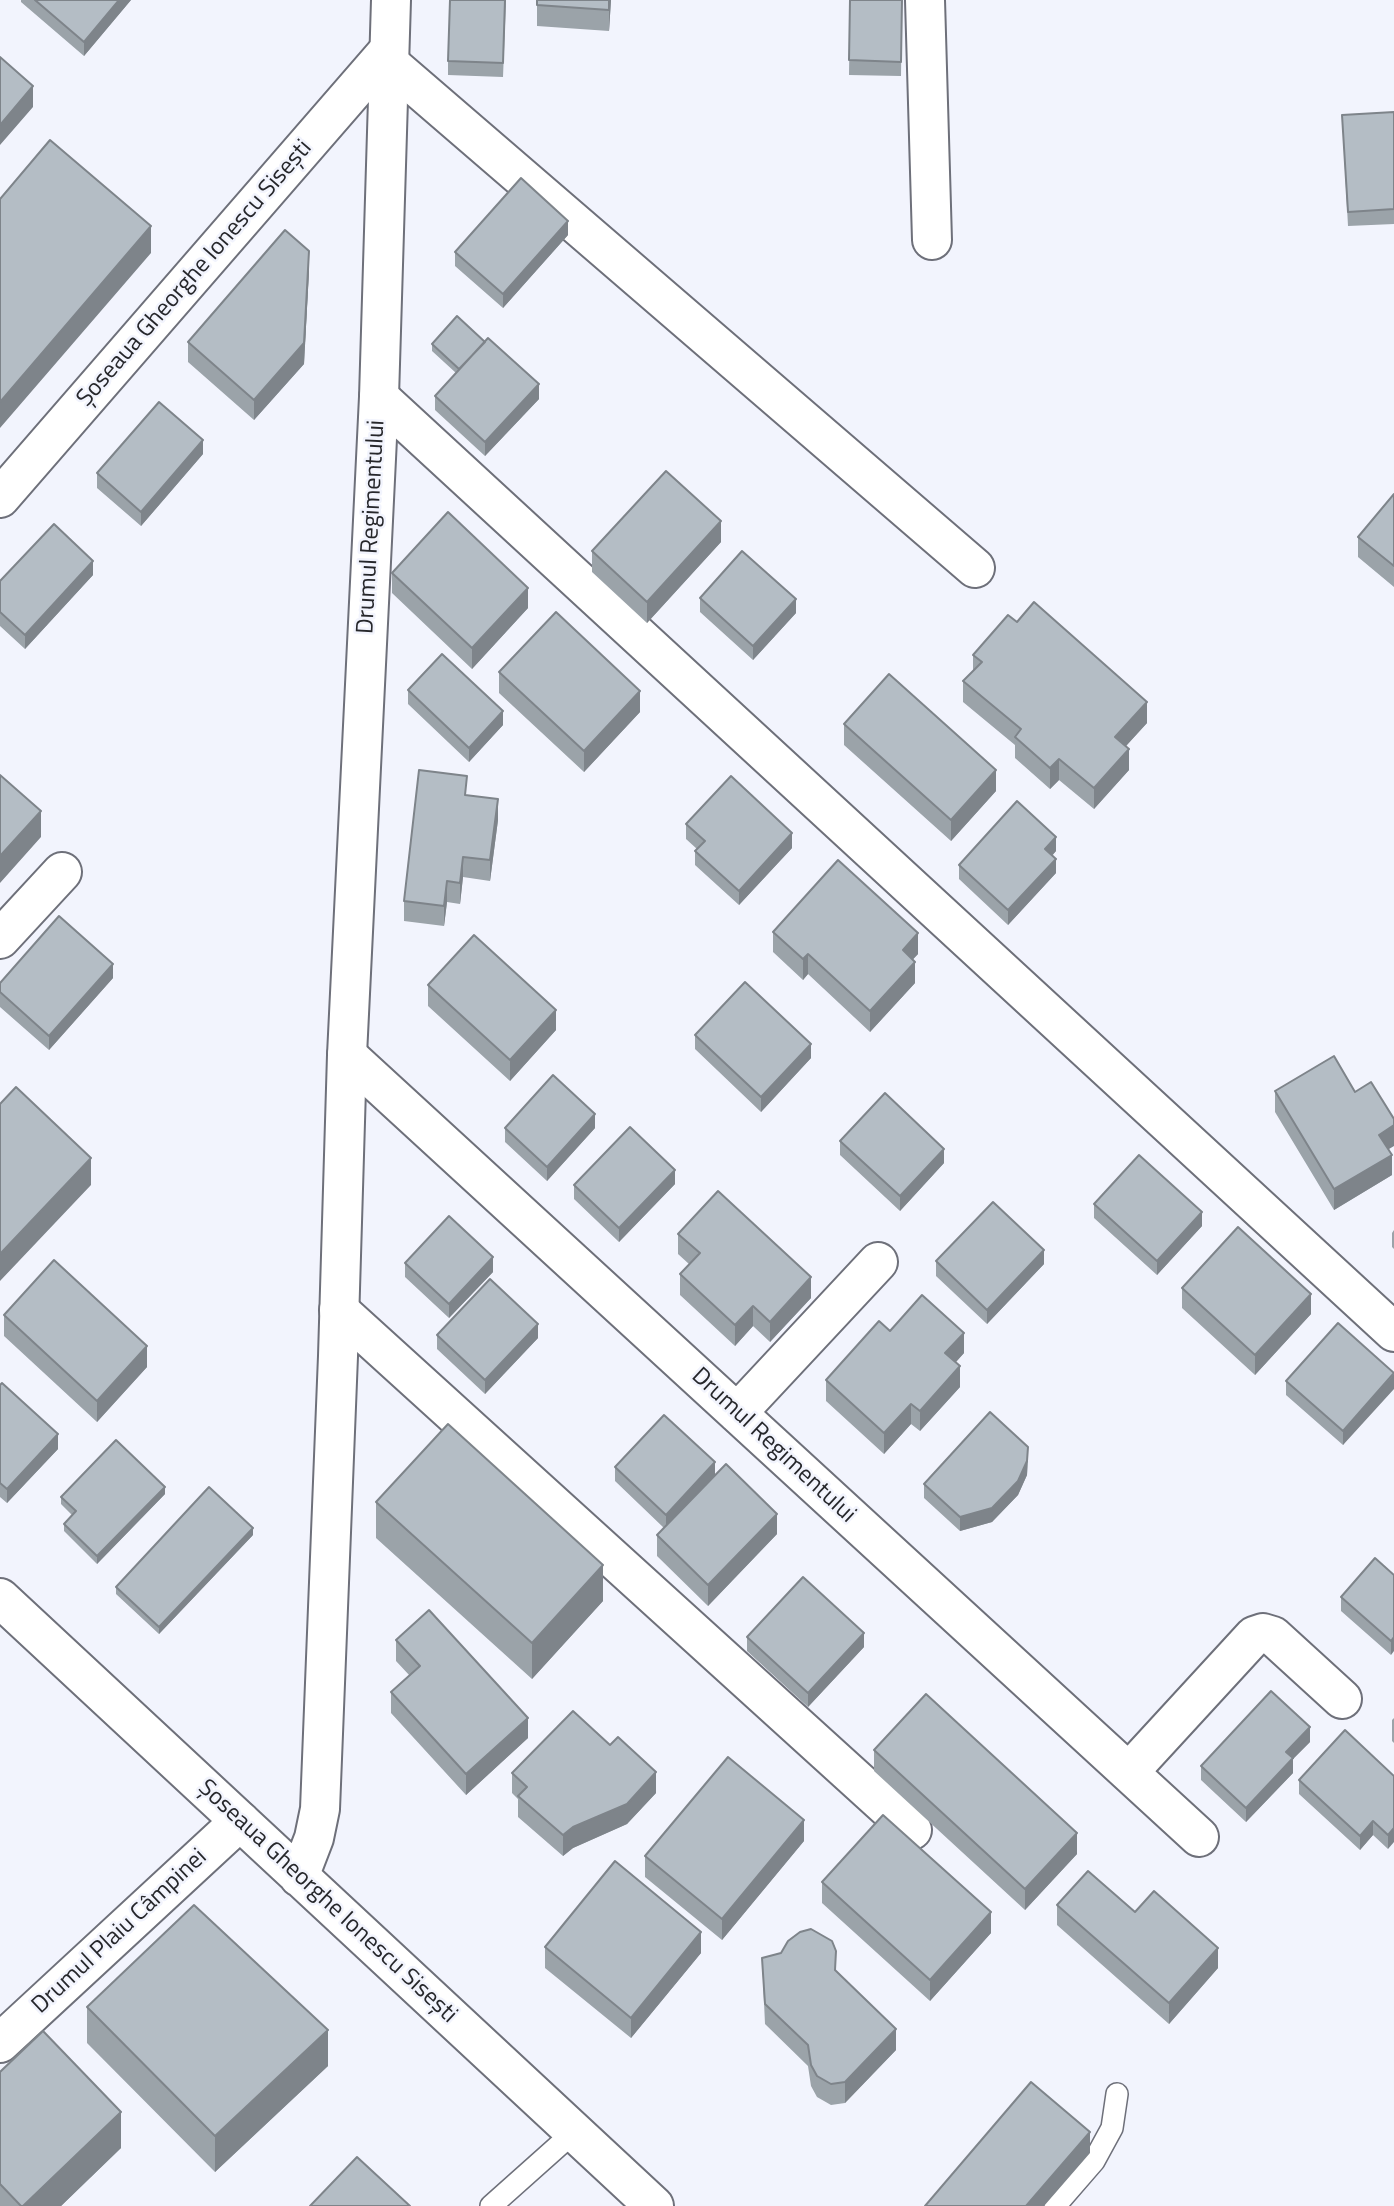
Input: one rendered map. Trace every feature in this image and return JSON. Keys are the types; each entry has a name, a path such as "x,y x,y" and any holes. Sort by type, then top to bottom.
{"street":[{"name":"Drumul Regimentului","path":"299,1877 314,1838 320,1809 347,1055 379,397 391,0"},
{"path":"925,0 932,240"},
{"name":"Șoseaua Gheorghe Ionescu Sisești","path":"0,498 389,56"},
{"path":"389,56 975,568"},
{"path":"379,397 1394,1332"},
{"path":"0,939 62,872"},
{"name":"Drumul Regimentului","path":"347,1055 1199,1837"},
{"path":"737,1413 878,1262"},
{"path":"339,1310 912,1830"},
{"name":"Șoseaua Gheorghe Ionescu Sisești","path":"0,1598 654,2206"},
{"path":"1129,1772 1254,1636 1263,1633 1273,1636 1342,1699"},
{"name":"Drumul Plaiu Câmpinei","path":"0,2043 240,1821"}],"lane":[{"path":"1055,2206 1094,2161 1112,2128 1117,2094"},
{"path":"491,2206 574,2132"}],"building":[{"path":"35,0 119,0 84,42"},
{"path":"450,0 505,0 503,63 448,61"},
{"path":"537,0 609,0 609,10 537,5"},
{"path":"850,0 902,0 901,62 849,60"},
{"path":"0,57 33,86 0,125"},
{"path":"1394,112 1394,209 1348,212 1342,115"},
{"path":"50,140 151,226 0,402 0,199"},
{"path":"521,178 568,221 503,294 455,252"},
{"path":"285,230 309,251 304,343 254,400 188,342"},
{"path":"457,316 485,342 459,369 432,344"},
{"path":"488,338 539,384 485,442 435,396"},
{"path":"159,402 203,440 141,512 97,473"},
{"path":"666,471 721,521 647,602 592,551"},
{"path":"1394,494 1394,566 1358,537"},
{"path":"448,512 528,588 472,648 392,573"},
{"path":"54,524 93,561 25,635 0,612 0,581"},
{"path":"742,551 796,599 753,646 700,598"},
{"path":"1034,602 1147,702 1115,737 1129,749 1094,788 1059,759 1050,768 1015,737 1021,729 963,681 982,662 973,655 1008,615 1017,622"},
{"path":"556,612 640,691 584,751 499,672"},
{"path":"442,654 503,711 469,748 408,690"},
{"path":"889,674 996,770 951,820 844,724"},
{"path":"419,770 467,776 465,795 498,799 490,860 463,857 460,883 447,881 444,906 404,901"},
{"path":"0,775 41,811 0,856"},
{"path":"731,776 792,833 739,891 695,851 705,841 686,824"},
{"path":"1017,801 1056,837 1045,849 1056,859 1008,910 959,865"},
{"path":"838,860 918,933 903,950 915,962 870,1011 808,954 803,959 773,932"},
{"path":"59,916 113,964 49,1036 0,992 0,983"},
{"path":"474,935 556,1010 510,1060 428,985"},
{"path":"745,982 811,1044 761,1097 695,1035"},
{"path":"1334,1056 1355,1092 1371,1082 1394,1119 1394,1125 1379,1135 1392,1155 1334,1189 1275,1091"},
{"path":"553,1075 595,1114 547,1167 505,1128"},
{"path":"16,1087 91,1158 0,1254 0,1104"},
{"path":"885,1093 944,1149 900,1196 840,1141"},
{"path":"630,1127 675,1170 619,1228 574,1185"},
{"path":"1139,1155 1202,1212 1157,1261 1094,1204"},
{"path":"718,1191 811,1277 770,1322 753,1306 735,1325 680,1274 700,1253 678,1234"},
{"path":"993,1202 1044,1250 987,1310 936,1261"},
{"path":"449,1216 493,1257 449,1304 405,1263"},
{"path":"1238,1227 1311,1294 1255,1355 1182,1288"},
{"path":"54,1260 147,1346 97,1401 4,1315"},
{"path":"490,1279 538,1324 485,1380 437,1335"},
{"path":"922,1295 964,1333 945,1353 960,1366 920,1411 911,1404 884,1433 826,1380 879,1321 890,1331"},
{"path":"1338,1323 1394,1373 1343,1431 1286,1381"},
{"path":"2,1383 58,1434 7,1489 0,1483"},
{"path":"990,1412 1028,1447 1027,1461 1018,1481 992,1508 960,1517 924,1484"},
{"path":"664,1415 715,1462 666,1515 615,1467"},
{"path":"448,1424 603,1565 532,1643 376,1502"},
{"path":"116,1440 165,1487 97,1556 64,1524 76,1511 61,1497"},
{"path":"726,1464 777,1514 708,1585 657,1535"},
{"path":"209,1487 253,1528 159,1627 116,1587"},
{"path":"1375,1558 1394,1575 1394,1637 1391,1641 1341,1597"},
{"path":"803,1577 864,1633 808,1693 747,1637"},
{"path":"429,1610 528,1718 466,1774 391,1692 420,1666 396,1640"},
{"path":"1271,1691 1310,1727 1286,1752 1293,1758 1246,1808 1201,1766"},
{"path":"926,1694 1077,1833 1025,1889 874,1750"},
{"path":"573,1711 610,1745 618,1737 656,1772 627,1804 573,1827 563,1835 518,1796 527,1787 512,1773"},
{"path":"1345,1730 1394,1776 1394,1828 1388,1835 1373,1821 1360,1836 1299,1780"},
{"path":"728,1757 804,1820 722,1919 645,1856"},
{"path":"883,1815 991,1912 930,1980 822,1882"},
{"path":"615,1861 701,1932 631,2018 545,1947"},
{"path":"1088,1871 1135,1912 1154,1891 1218,1948 1169,2003 1057,1905"},
{"path":"194,1905 328,2030 215,2136 87,2007"},
{"path":"811,1929 832,1941 836,1951 835,1970 896,2029 845,2082 831,2084 817,2076 811,2065 808,2045 765,2004 762,1958 781,1953 788,1941 800,1932"},
{"path":"43,2031 121,2112 21,2206 0,2184 0,2072"},
{"path":"1031,2082 1090,2132 1026,2206 925,2206"},
{"path":"357,2157 410,2206 310,2206"}]}
